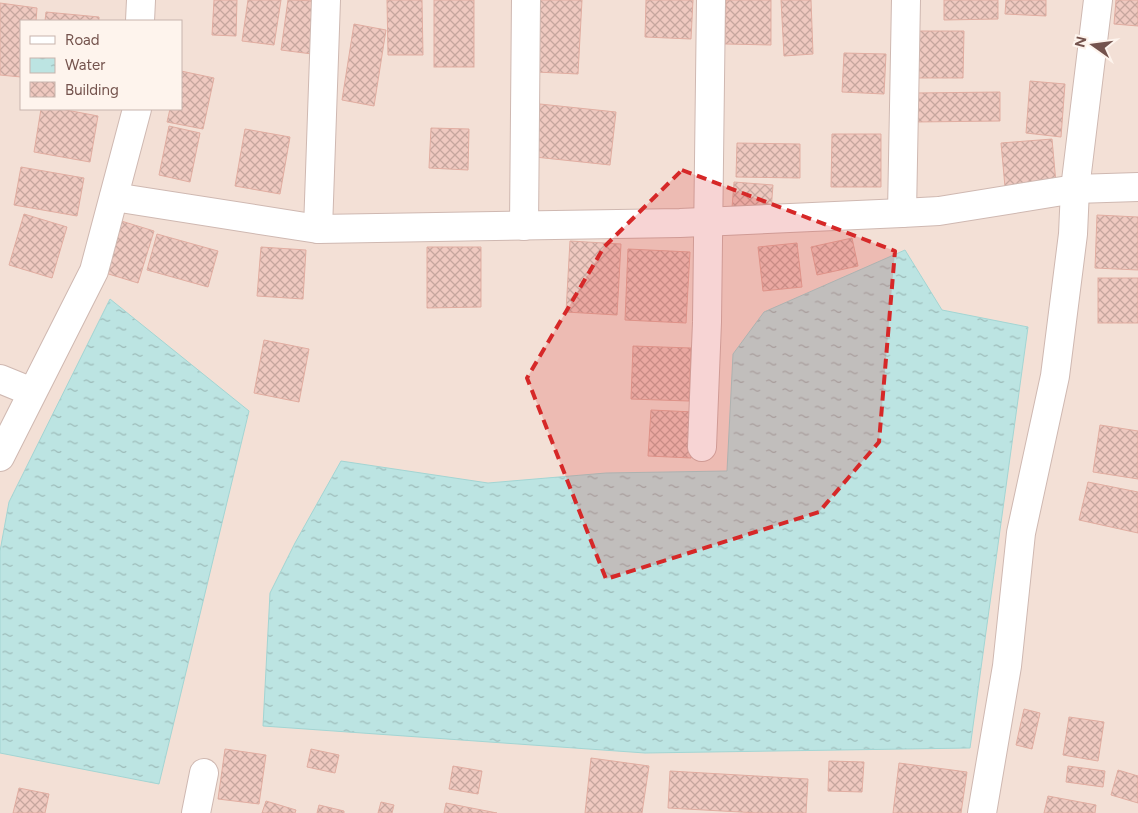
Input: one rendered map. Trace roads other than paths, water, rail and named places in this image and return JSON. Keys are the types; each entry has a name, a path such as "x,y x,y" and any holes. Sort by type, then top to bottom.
{"street":[{"path":"140,20 141,0"},
{"path":"318,229 326,0"},
{"path":"524,226 526,0"},
{"path":"702,447 707,322 711,0"},
{"path":"902,213 906,0"},
{"path":"982,813 1007,666 1021,533 1055,376 1073,234 1075,189 1098,0"},
{"path":"4,440 32,392 94,271 137,110"},
{"path":"114,197 318,229 709,222 902,213 939,211 1075,189 1138,187"},
{"path":"0,379 32,392"},
{"path":"196,813 204,773"}],"water":[{"path":"905,250 942,310 1028,327 970,748 645,753 263,726 270,593 295,543 341,461 488,483 606,473 727,471 733,354 764,312"},
{"path":"110,299 249,411 159,784 0,753 0,551 9,502"}]}
